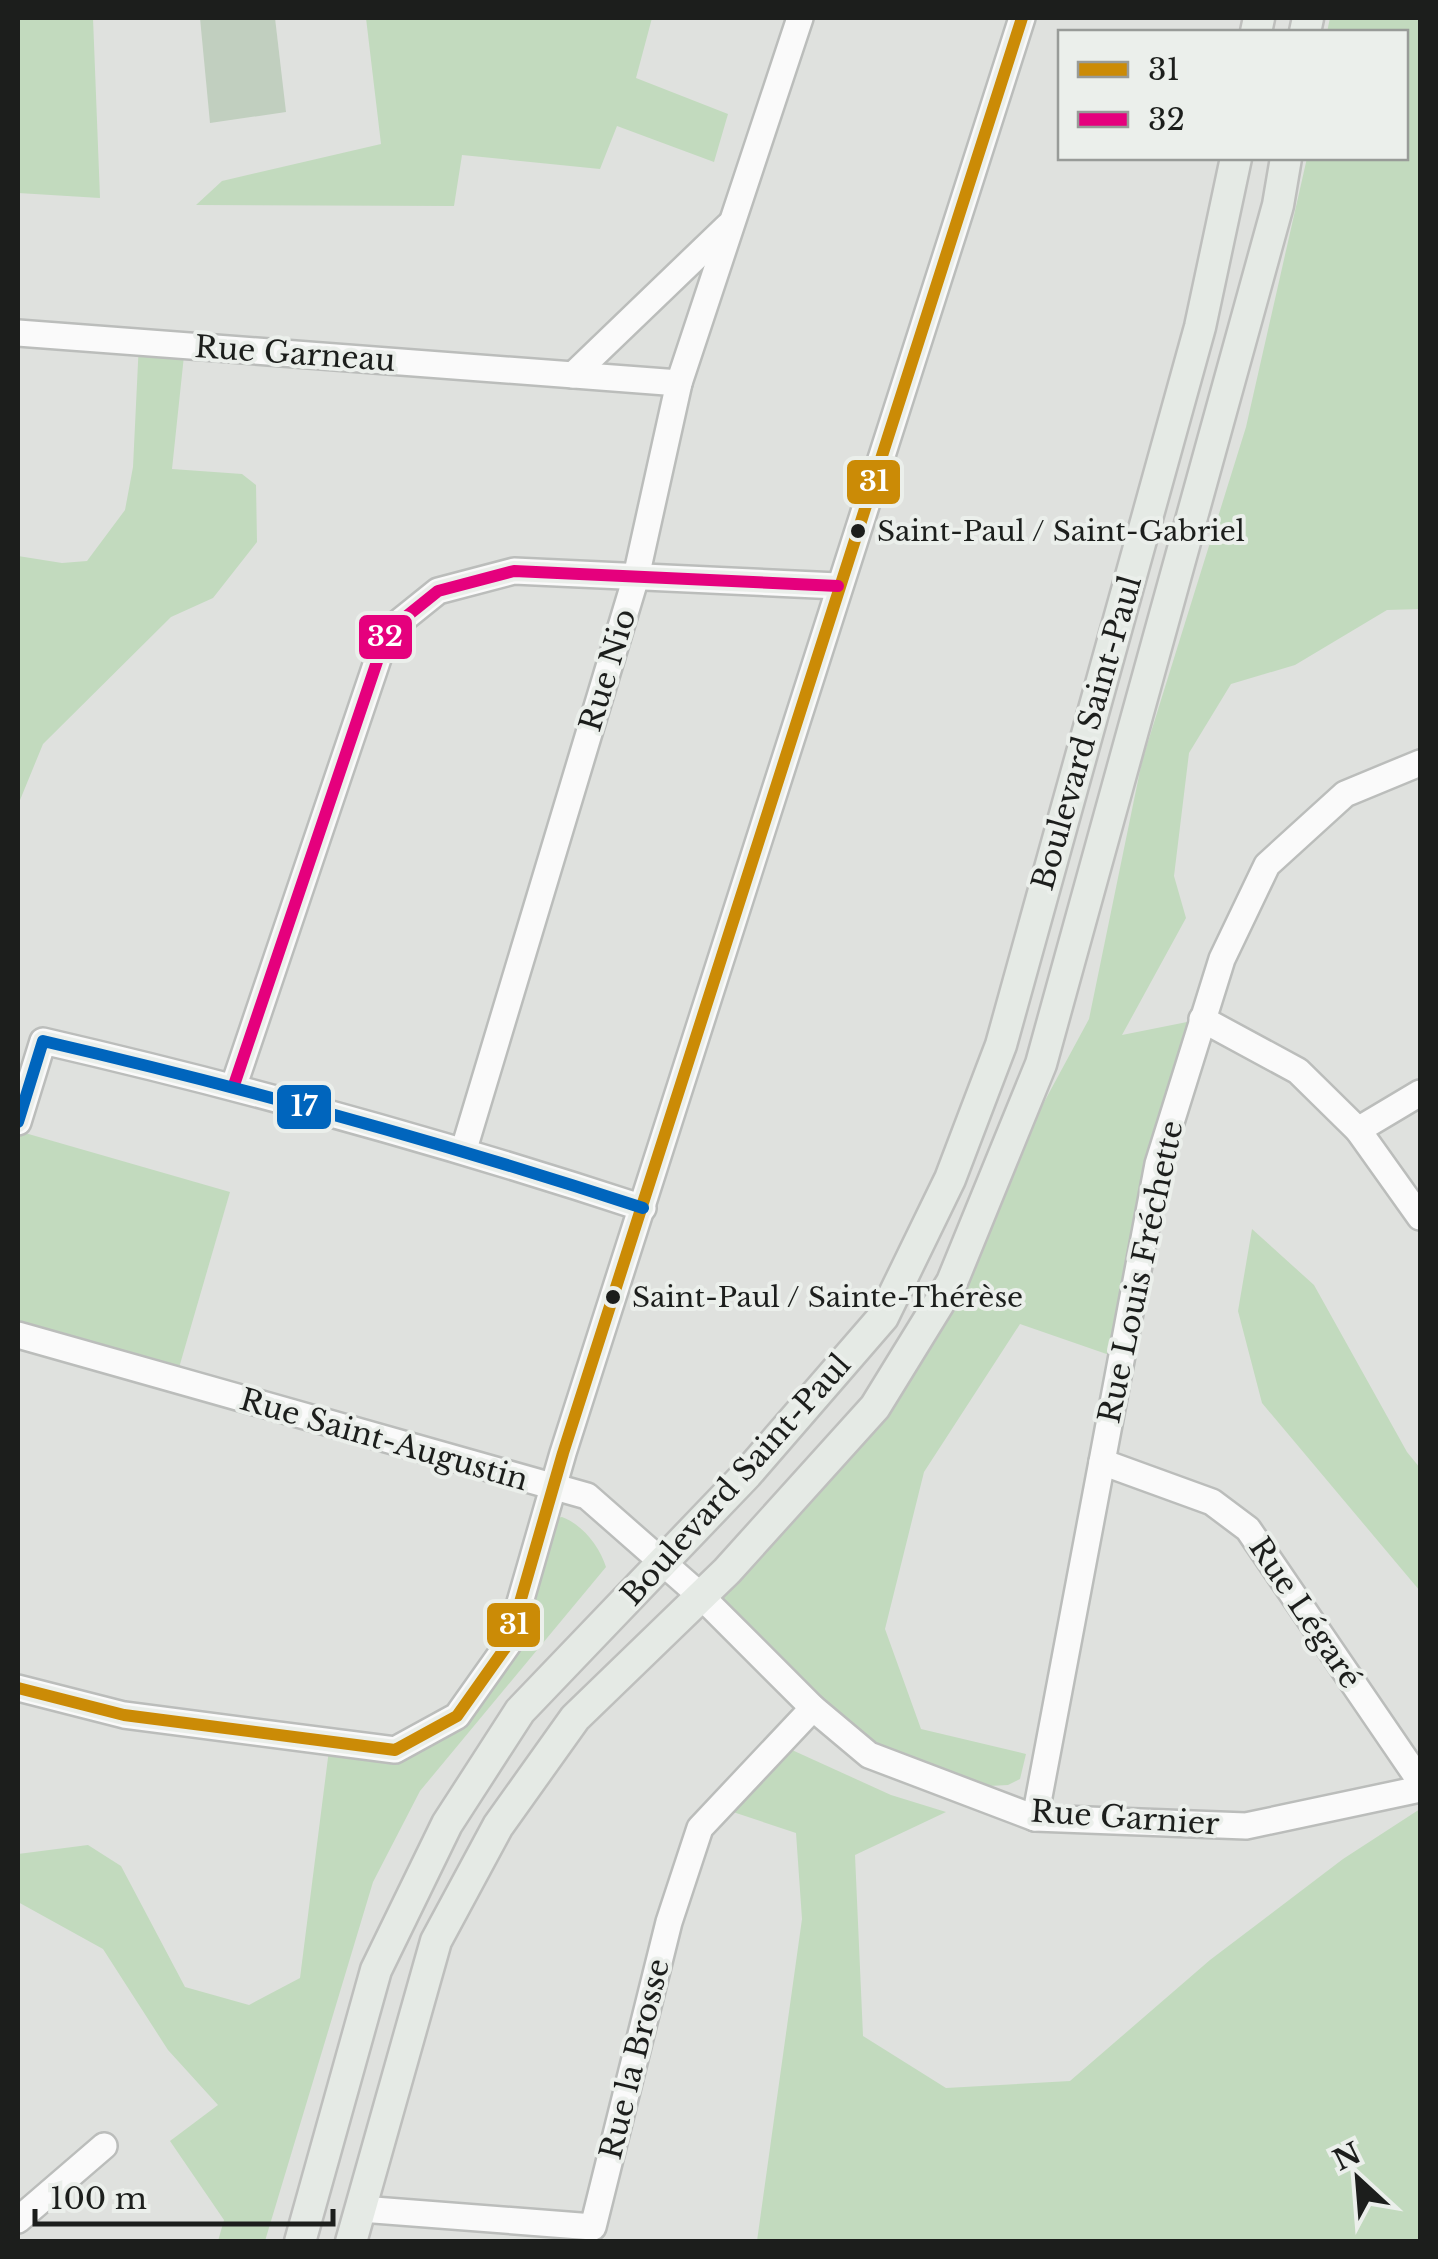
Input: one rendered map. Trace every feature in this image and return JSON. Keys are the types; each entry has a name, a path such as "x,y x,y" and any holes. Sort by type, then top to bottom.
{"main road":[{"name":"Boulevard Saint-Paul","path":"300,2242 376,1970 446,1824 520,1712 664,1562 883,1317 950,1179 1006,1026 1200,327 1236,160"},
{"name":"Boulevard Saint-Paul","path":"351,2242 436,1942 498,1826 576,1718 708,1603 876,1407 952,1282 1034,1082 1278,204 1286,160"}],"street":[{"name":"Rue Nio","path":"464,1149 636,576 679,383 800,18"},
{"path":"18,1688 124,1716 395,1750 458,1716 508,1644 838,586 1022,18"},
{"path":"572,375 731,223"},
{"name":"Rue Garneau","path":"18,333 679,383"},
{"path":"234,1085 387,632 438,591 514,571 838,586"},
{"name":"Rue Louis Fréchette","path":"1035,1818 1158,1164 1222,959 1268,865 1345,794 1420,763"},
{"path":"1202,1019 1298,1070 1358,1130 1420,1218"},
{"path":"18,1122 42,1041 234,1085 464,1149 643,1208"},
{"path":"1358,1130 1420,1093"},
{"name":"Rue Saint-Augustin","path":"18,1334 587,1496 708,1603"},
{"name":"Rue Légaré","path":"1102,1462 1212,1502 1248,1529 1420,1782"},
{"name":"Rue Garnier","path":"708,1603 813,1708 869,1755 1035,1818 1246,1826 1420,1789"},
{"name":"Rue la Brosse","path":"361,2209 593,2227 669,1922 700,1828 813,1708"},
{"path":"18,2220 104,2146"}],"green space":[{"path":"18,18 93,18 100,198 18,193"},
{"path":"366,18 652,18 636,78 728,114 714,162 617,126 600,169 462,155 454,206 196,205 222,181 381,144"},
{"path":"1330,18 1420,18 1420,609 1387,610 1295,665 1231,684 1189,753 1174,876 1186,918 1122,1035 1202,1019 1121,1359 1020,1324 924,1472 885,1629 921,1729 1026,1754 1020,1779 1008,1785 989,1786 895,1755 860,1737 722,1603 718,1586 838,1459 1009,1167 1089,1019 1142,761 1246,427 1307,160 1408,160 1408,30 1327,30"},
{"path":"139,342 185,346 172,469 242,474 256,485 257,542 213,598 171,617 43,744 18,805 18,556 62,563 87,561 125,510 133,467"},
{"path":"18,1131 230,1192 174,1385 18,1340"},
{"path":"1252,1229 1314,1285 1407,1452 1420,1468 1420,1591 1262,1403 1238,1311"},
{"path":"562,1517 589,1537 606,1567 420,1791 373,1882 265,2241 218,2241 224,2220 170,2141 218,2105 168,2050 103,1949 18,1902 18,1854 88,1845 121,1866 185,1987 249,2005 300,1978 330,1742 395,1750 457,1716 508,1644 554,1518"},
{"path":"781,1745 891,1795 946,1812 855,1855 863,2036 946,2088 1070,2081 1210,1960 1343,1859 1420,1809 1420,2241 757,2241 802,1919 796,1833 727,1810"}],"building":[{"path":"200,18 275,18 286,112 210,123"}],"transit line":[{"name":"31","path":"18,1688 124,1715 395,1750 457,1716 508,1644 563,1453 1022,18"},
{"name":"32","path":"234,1085 387,632 438,591 514,571 838,586"},
{"name":"17","path":"18,1122 43,1041 345,1118 643,1208"}],"place":[{"name":"Saint-Paul / Saint-Gabriel","path":"858,531"},
{"name":"Saint-Paul / Sainte-Thérèse","path":"613,1297"}]}
